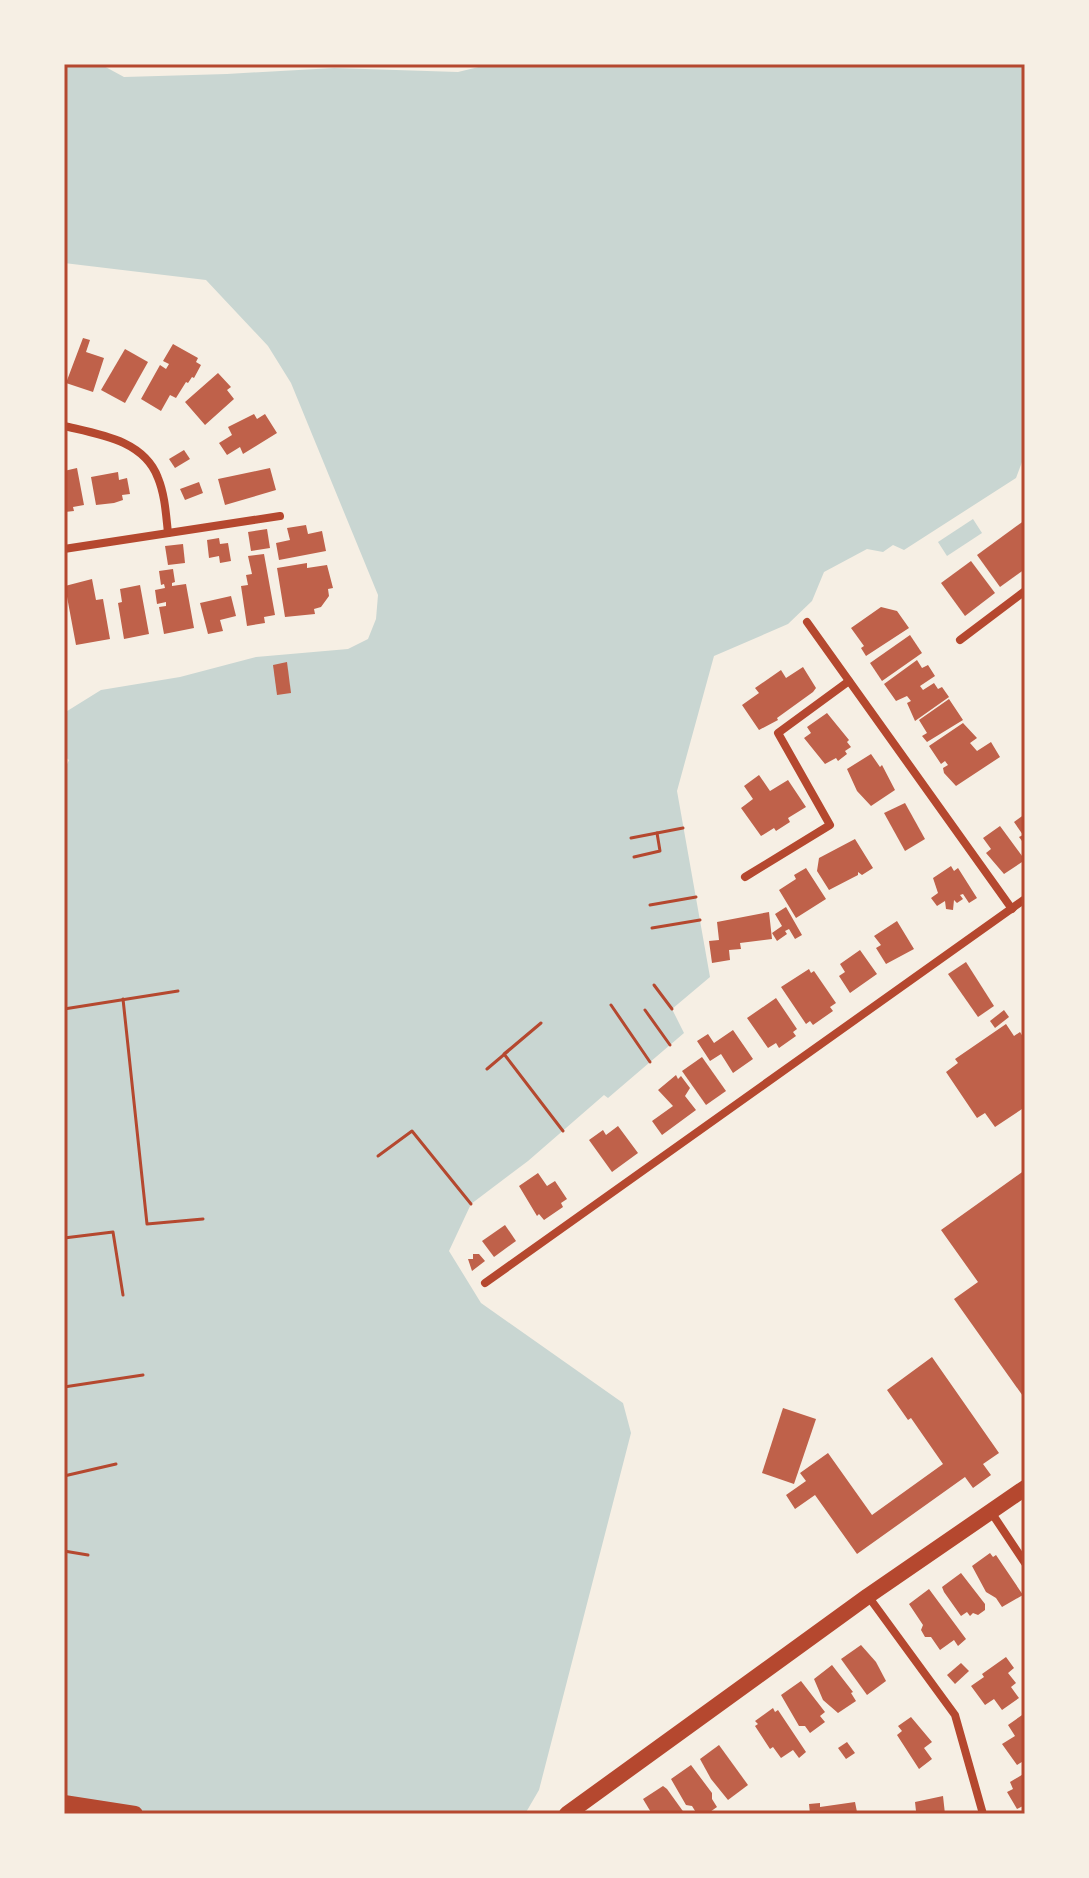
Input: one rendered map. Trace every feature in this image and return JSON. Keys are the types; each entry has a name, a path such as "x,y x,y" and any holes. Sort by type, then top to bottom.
{"main road":[{"path":"567,1814 868,1596 1025,1488"},
{"path":"64,1803 135,1814"}],"street":[{"path":"64,426 115,439 134,448 147,459 158,476 168,533"},
{"path":"64,549 280,516"},
{"path":"960,640 1025,591"},
{"path":"807,622 1012,909"},
{"path":"745,877 830,825 778,733 849,681"},
{"path":"485,1283 1025,899"},
{"path":"991,1512 1025,1563"},
{"path":"868,1596 955,1715 983,1814"}],"path":[{"path":"631,838 683,828"},
{"path":"634,857 660,851 657,833"},
{"path":"650,905 696,897"},
{"path":"652,928 700,920"},
{"path":"654,985 672,1009"},
{"path":"64,1009 178,991"},
{"path":"123,999 147,1224 203,1219"},
{"path":"611,1005 650,1062"},
{"path":"645,1010 670,1045"},
{"path":"487,1069 541,1023 504,1054 563,1131"},
{"path":"378,1156 412,1131 471,1204"},
{"path":"64,1238 113,1232 123,1295"},
{"path":"64,1387 143,1375"},
{"path":"64,1476 116,1464"},
{"path":"64,1551 88,1555"}],"shaded area":[{"path":"64,64 100,64 124,77 334,68 458,72 491,64 1025,64 1025,454 1016,478 904,550 893,545 883,552 867,549 824,572 812,601 788,624 714,656 677,791 710,977 672,1009 684,1033 608,1098 604,1095 528,1161 471,1204 449,1251 481,1303 623,1403 631,1433 539,1790 525,1814 64,1814 64,771 69,760 64,756 64,713 101,690 180,677 256,657 348,649 368,639 376,619 378,595 291,383 268,346 206,280 64,263"},
{"path":"973,519 982,533 947,556 938,542"}],"building":[{"path":"83,338 90,340 86,352 104,358 93,392 66,383"},
{"path":"173,344 198,358 196,362 201,365 176,398 170,395 161,411 141,399 160,365 166,369 169,364 163,361"},
{"path":"125,349 148,362 125,403 101,390"},
{"path":"218,373 231,387 227,390 234,399 205,425 185,402"},
{"path":"254,414 257,419 265,414 277,433 243,454 240,447 227,455 219,443 232,435 228,427"},
{"path":"184,450 190,459 175,468 169,459"},
{"path":"77,468 84,505 65,512 64,471"},
{"path":"270,468 276,490 225,505 218,479"},
{"path":"118,472 119,480 127,478 130,494 122,495 123,500 114,503 96,505 91,477"},
{"path":"199,482 203,493 185,500 180,489"},
{"path":"1025,520 1025,569 1000,587 977,555"},
{"path":"306,525 308,534 322,531 326,551 279,560 276,543 290,540 287,528"},
{"path":"267,529 270,548 251,551 248,532"},
{"path":"219,538 220,544 228,543 231,561 220,563 219,556 209,558 207,540"},
{"path":"183,544 185,563 168,565 165,546"},
{"path":"264,554 275,615 264,617 265,623 247,626 241,586 248,585 246,575 252,574 248,556"},
{"path":"971,561 995,593 965,616 941,583"},
{"path":"307,563 307,568 327,565 333,588 328,589 329,596 321,607 314,609 315,614 285,617 277,568"},
{"path":"173,569 175,582 172,586 186,584 194,628 164,634 159,607 166,606 166,602 157,604 155,590 165,588 164,584 161,585 159,571"},
{"path":"92,579 96,600 103,599 110,639 76,645 65,586"},
{"path":"140,585 149,634 124,639 118,603 122,602 120,589"},
{"path":"231,596 236,616 220,620 223,631 208,634 200,603"},
{"path":"881,607 897,611 909,628 866,656 861,648 864,646 851,628"},
{"path":"910,635 922,653 882,681 870,663"},
{"path":"917,660 922,668 928,665 935,676 920,686 923,690 934,683 938,689 942,687 949,697 915,721 907,696 896,701 884,684"},
{"path":"287,662 291,693 277,695 273,665"},
{"path":"803,667 816,688 778,720 759,730 742,705 759,693 755,688 781,670 786,678"},
{"path":"949,699 963,720 927,742 922,736 927,733 919,720"},
{"path":"827,713 849,740 847,742 851,747 838,761 836,758 825,764 804,738 811,733 807,727"},
{"path":"963,723 977,738 970,743 977,751 991,742 1000,757 956,786 944,773 943,768 948,765 945,761 941,764 929,746"},
{"path":"871,754 880,767 882,765 895,790 871,806 857,791 847,769"},
{"path":"759,775 770,791 788,780 806,807 788,818 790,822 761,836 741,808 753,799 744,786"},
{"path":"905,803 925,839 905,851 884,813"},
{"path":"1025,814 1025,845 1019,837 1023,835 1014,822"},
{"path":"1000,826 1025,860 1004,874 986,853 991,849 983,838"},
{"path":"855,839 873,868 862,875 858,872 858,875 829,890 817,871 819,858"},
{"path":"951,866 954,871 958,868 977,898 969,903 963,894 960,895 963,899 957,903 954,900 953,910 946,909 945,901 937,906 931,898 938,893 933,878"},
{"path":"806,868 826,899 796,918 779,890"},
{"path":"786,907 802,935 795,939 789,929 777,941 772,933 782,926 775,914"},
{"path":"769,912 772,939 740,943 741,949 729,950 730,960 712,963 709,941 719,940 717,922"},
{"path":"897,921 914,949 886,964 876,948 881,945 874,936"},
{"path":"860,950 877,974 850,993 839,976 845,972 840,964"},
{"path":"966,962 994,1006 978,1017 948,974"},
{"path":"809,969 811,973 814,971 836,1003 830,1007 833,1011 813,1025 810,1021 806,1024 781,987"},
{"path":"776,998 797,1029 793,1032 796,1036 779,1048 776,1043 768,1048 747,1018"},
{"path":"1004,1010 1009,1017 995,1028 990,1021"},
{"path":"1006,1024 1014,1036 1020,1032 1025,1040 1025,1107 995,1127 985,1113 977,1118 946,1072 958,1063 955,1059"},
{"path":"733,1030 753,1059 733,1073 721,1054 710,1061 697,1041 708,1034 714,1043"},
{"path":"702,1057 726,1091 706,1105 682,1071"},
{"path":"676,1075 678,1079 681,1076 690,1088 685,1096 696,1110 662,1135 652,1121 673,1106 658,1090"},
{"path":"618,1126 638,1153 612,1172 589,1140 603,1130 606,1135"},
{"path":"1025,1170 1025,1399 954,1299 978,1282 941,1230"},
{"path":"538,1173 547,1186 555,1181 567,1199 561,1203 563,1207 544,1220 539,1214 537,1216 519,1186"},
{"path":"505,1225 516,1241 494,1257 482,1241"},
{"path":"473,1254 479,1254 485,1261 472,1271 468,1259 473,1259"},
{"path":"932,1357 999,1453 983,1464 991,1475 973,1488 965,1477 857,1554 815,1495 795,1509 786,1495 806,1481 800,1473 828,1453 872,1515 943,1464 887,1390"},
{"path":"783,1408 816,1419 794,1484 762,1473"},
{"path":"990,1553 993,1557 996,1555 1023,1595 1002,1607 996,1598 986,1592 972,1566"},
{"path":"961,1573 985,1604 985,1610 978,1615 973,1613 970,1616 967,1612 961,1616 944,1592 942,1587"},
{"path":"929,1589 966,1639 958,1646 954,1640 940,1650 931,1637 925,1637 921,1630 923,1625 909,1604"},
{"path":"861,1645 876,1662 886,1681 867,1695 841,1659"},
{"path":"1006,1657 1014,1668 1008,1673 1016,1683 1011,1687 1019,1698 1002,1710 994,1699 985,1705 971,1686"},
{"path":"961,1663 969,1671 955,1684 947,1675"},
{"path":"832,1665 853,1692 856,1701 838,1713 823,1700 814,1679"},
{"path":"801,1681 825,1712 820,1716 825,1722 810,1733 805,1726 799,1726 781,1695"},
{"path":"773,1708 775,1712 778,1710 806,1752 799,1758 793,1750 781,1758 773,1747 770,1749 755,1726 758,1724 755,1721"},
{"path":"1025,1713 1025,1760 1017,1765 1002,1744 1015,1736 1008,1725"},
{"path":"911,1717 932,1742 924,1748 932,1759 919,1769 897,1735 902,1731 898,1726"},
{"path":"847,1742 855,1753 846,1759 838,1748"},
{"path":"719,1745 748,1785 728,1800 700,1759"},
{"path":"691,1765 712,1793 717,1807 707,1814 697,1814 692,1806 686,1805 671,1779"},
{"path":"1025,1773 1025,1805 1017,1809 1007,1792 1013,1789 1010,1782"},
{"path":"663,1786 685,1814 652,1814 643,1799"},
{"path":"943,1796 945,1814 904,1814 916,1811 915,1802"},
{"path":"855,1802 857,1812 810,1814 809,1804 820,1803 820,1807"}]}
